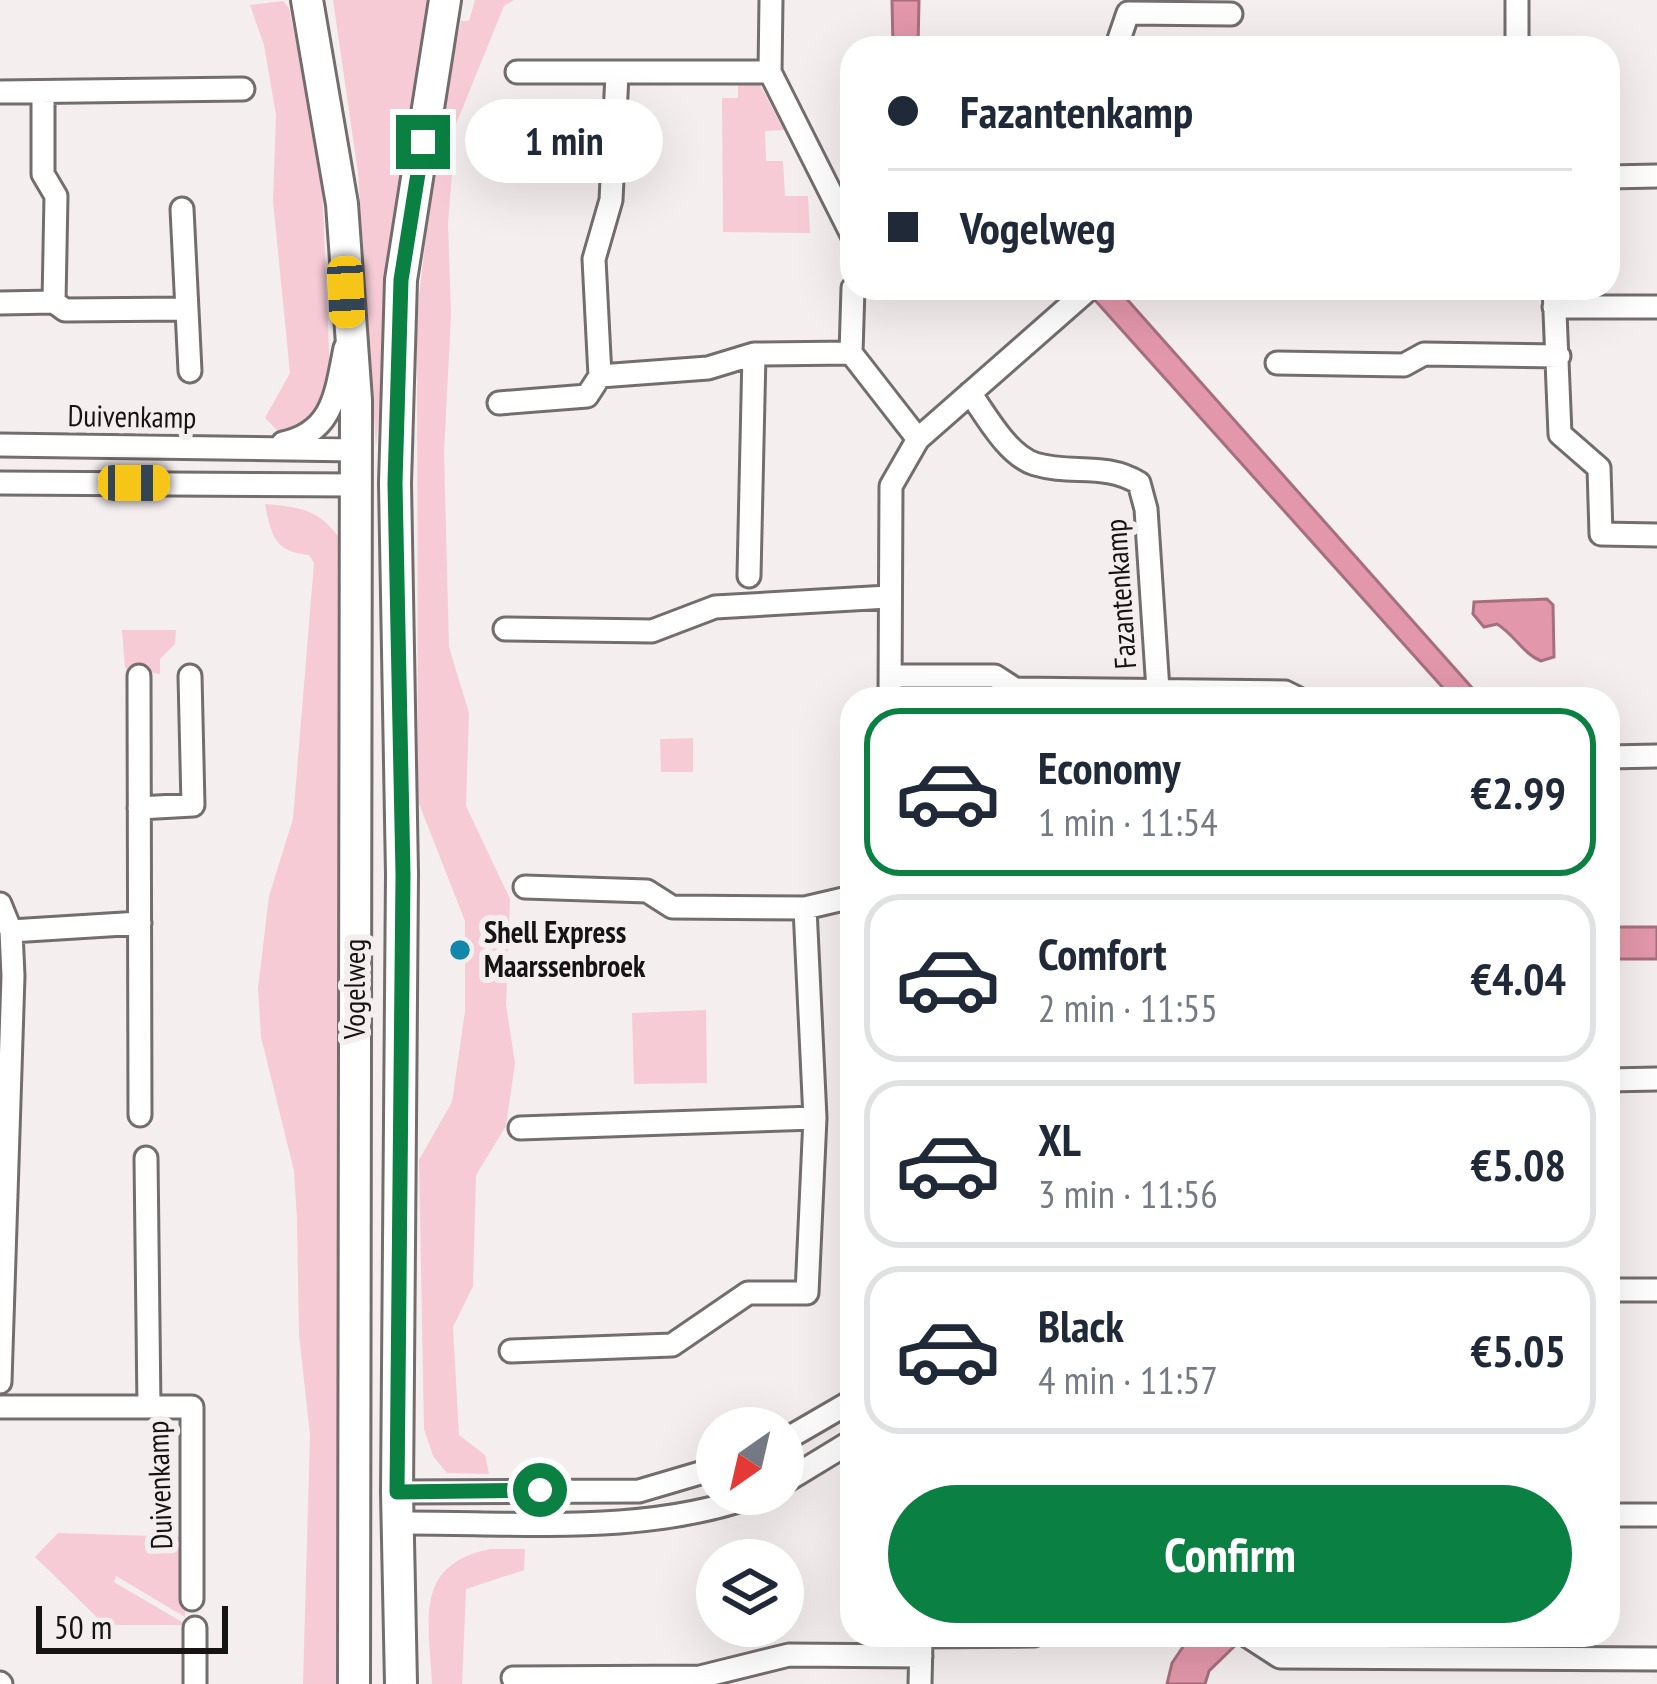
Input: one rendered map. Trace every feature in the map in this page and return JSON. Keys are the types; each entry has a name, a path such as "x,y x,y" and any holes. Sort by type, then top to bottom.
{"street":[{"name":"Vogelweg","path":"307,0 342,204 358,485 354,1684"},
{"name":"Vogelweg","path":"401,1684 403,874 395,483 401,280 445,0"},
{"path":"771,0 770,72 840,212"},
{"path":"1517,0 1517,36"},
{"path":"1120,36 1128,13 1231,14"},
{"path":"517,72 770,72"},
{"path":"500,403 587,396 600,376 594,259 611,200 617,74"},
{"path":"0,92 243,89"},
{"path":"43,92 43,174 56,196 54,302"},
{"path":"1620,177 1657,176"},
{"name":"Duivenkamp","path":"182,209 190,371"},
{"path":"853,300 851,352 918,440"},
{"name":"Fazantenkamp","path":"891,687 891,486 918,440 1077,300"},
{"path":"1554,300 1560,434 1599,468 1601,535 1657,535"},
{"path":"1577,300 1657,307"},
{"path":"0,303 54,302 65,310 186,309"},
{"name":"Duivenkamp","path":"262,448 298,440 322,424 334,404 348,335"},
{"path":"600,376 708,368 754,354 851,352"},
{"path":"749,576 754,354"},
{"path":"1276,363 1404,365 1424,354 1559,356"},
{"name":"Fazantenkamp","path":"970,393 1007,443 1033,464 1119,470 1139,483 1147,509 1158,687"},
{"name":"Duivenkamp","path":"0,445 357,451"},
{"path":"357,451 398,448"},
{"path":"0,483 395,483"},
{"path":"505,628 652,631 715,607 888,597"},
{"path":"139,676 140,1114"},
{"path":"139,808 193,805 190,676"},
{"name":"Fazantenkamp","path":"900,687 995,676 1012,687"},
{"path":"1620,757 1657,756"},
{"path":"525,887 647,891 672,907 805,908 840,899"},
{"path":"0,904 11,932 0,1382"},
{"path":"511,1351 672,1345 748,1293 807,1293 815,1118 805,908"},
{"path":"11,932 140,923"},
{"path":"1620,1080 1657,1079"},
{"path":"520,1128 815,1118"},
{"name":"Duivenkamp","path":"146,1158 149,1407"},
{"path":"1620,1290 1657,1289"},
{"name":"Duivenkamp","path":"0,1407 192,1407 192,1598"},
{"path":"804,1429 840,1408"},
{"path":"804,1471 840,1449"},
{"path":"353,1508 639,1491 696,1474"},
{"path":"398,1507 624,1522 696,1514"},
{"path":"1620,1515 1657,1515"},
{"path":"195,1628 195,1684"},
{"path":"513,1678 580,1682 700,1677 789,1654 866,1647"},
{"path":"920,1684 921,1647"},
{"path":"1264,1647 1280,1657 1657,1658"}],"shaded area":[{"path":"333,0 429,0 394,235 376,447 358,173"},
{"path":"475,0 514,0 504,6 456,124 448,223 451,316 444,452 449,647 469,713 466,806 510,899 506,1005 515,1063 506,1126 476,1175 473,1286 453,1327 459,1435 485,1455 489,1474 447,1473 433,1456 424,1429 419,1160 452,1102 465,1011 465,921 418,801 417,315 438,131 461,21 469,21"},
{"path":"892,0 919,0 918,36 893,36"},
{"path":"283,1 289,8 321,161 331,398 315,423 285,438 265,418 290,373 273,201 276,115 264,45 250,5"},
{"path":"758,81 784,130 765,131 766,161 783,161 785,196 808,196 810,233 723,232 722,98 738,98 738,83"},
{"path":"1095,300 1128,300 1471,687 1442,687"},
{"path":"265,504 310,512 342,542 348,1684 303,1684 310,1435 299,1335 294,1171 261,1037 258,988 269,896 293,819 314,563 309,555 288,550 276,540"},
{"path":"1547,599 1553,605 1554,657 1541,661 1497,624 1484,627 1473,614 1474,602"},
{"path":"122,630 176,630 175,644 160,659 160,674 125,668"},
{"path":"693,738 693,772 661,772 660,739"},
{"path":"1620,927 1657,927 1657,959 1620,959"},
{"path":"706,1010 707,1083 634,1084 632,1013"},
{"path":"58,1533 185,1537 185,1617 116,1576 114,1582 187,1625 105,1625 35,1557"},
{"path":"490,1549 525,1549 524,1570 466,1589 462,1684 432,1684 429,1617 437,1582 465,1557"},
{"path":"1183,1647 1234,1647 1209,1671 1205,1684 1167,1684 1172,1663"}],"place":[{"name":"Shell Express Maarssenbroek","path":"460,950"}],"route":[{"path":"423,142 401,280 395,483 403,874 397,1492 540,1490"}]}
